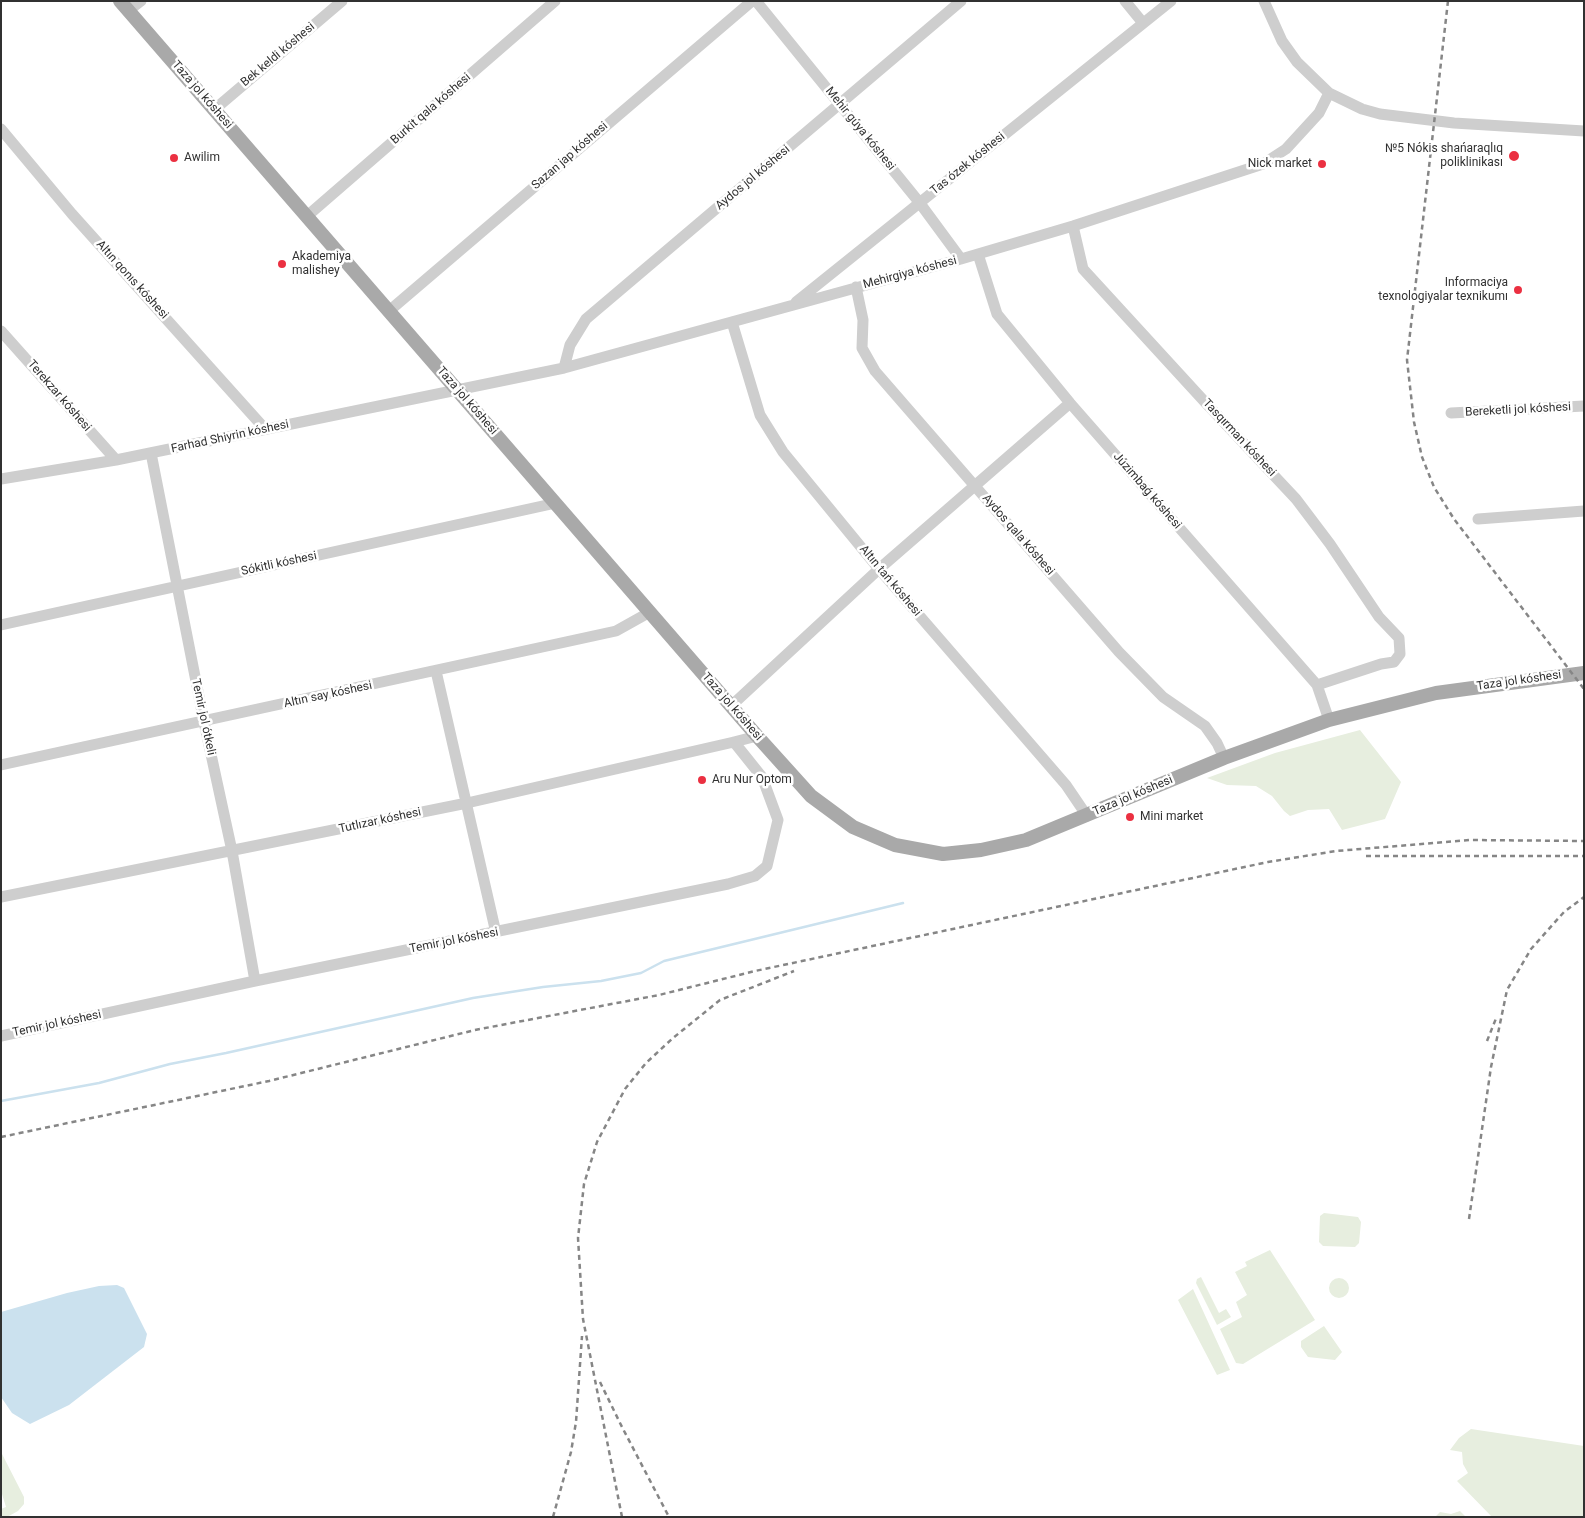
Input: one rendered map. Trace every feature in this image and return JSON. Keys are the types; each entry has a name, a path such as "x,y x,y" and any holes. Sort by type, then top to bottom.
{"main road":[{"name":"Taza jol kóshesi","path":"124,6 757,736 812,796 852,827 895,845 943,854 981,850 1026,840 1224,758 1329,720 1436,692 1584,673"}],"street":[{"path":"124,6 141,1"},
{"name":"Bek keldi kóshesi","path":"215,110 342,1"},
{"name":"Burkit qala kóshesi","path":"306,217 555,1"},
{"name":"Mehir gúyа kóshesi","path":"754,1 920,202 961,259"},
{"name":"Sazan jap kóshesi","path":"389,311 754,1"},
{"name":"Aydos jol kóshesi","path":"564,368 570,345 586,319 961,1"},
{"path":"1125,1 1143,23"},
{"name":"Tas ózek kóshesi","path":"793,305 1171,1"},
{"path":"1264,1 1282,41 1292,55 1314,79 1329,92 1347,103 1380,114 1454,123 1584,131"},
{"name":"Mehirgiya kóshesi","path":"457,389 564,368 961,259 1073,226 1263,164 1286,149 1319,112 1329,92"},
{"name":"Altın qonıs kóshesi","path":"1,128 72,214 265,429"},
{"name":"Tasqırman kóshesi","path":"1073,226 1083,269 1296,499 1330,544 1380,617 1400,638 1400,654 1394,662 1381,664 1317,686"},
{"name":"Júzimbaǵ kóshesi","path":"978,254 997,314 1070,403 1317,686 1329,720"},
{"name":"Aydos qala kóshesi","path":"856,287 863,320 862,348 874,371 1119,652 1163,698 1204,726 1217,743 1224,758"},
{"name":"Altın tań kóshesi","path":"732,322 760,415 783,452 879,569 1066,785 1087,816"},
{"name":"Terekzar kóshesi","path":"1,331 116,460"},
{"name":"Farhad Shiyrin kóshesi","path":"1,479 116,460 457,389"},
{"path":"731,706 879,569 1070,403"},
{"name":"Bereketli jol kóshesi","path":"1451,413 1584,406"},
{"name":"Temir jol ótkeli","path":"151,453 204,722 232,852 255,981"},
{"name":"Sókitli kóshesi","path":"1,625 556,503"},
{"path":"1478,518 1584,511"},
{"name":"Altın say kóshesi","path":"1,765 616,631 650,612"},
{"path":"436,671 496,933"},
{"name":"Tutlızar kóshesi","path":"1,897 232,852 467,803 757,736"},
{"name":"Temir jol kóshesi","path":"1,1036 255,981 728,884 755,876 767,866 778,820 762,777 734,742"}],"green space":[{"path":"1360,730 1401,782 1385,819 1342,830 1329,809 1308,810 1290,816 1272,796 1256,786 1227,785 1207,778 1275,753"},
{"path":"1324,1213 1358,1217 1361,1222 1359,1243 1355,1247 1323,1246 1319,1242 1320,1216"},
{"path":"1270,1250 1315,1320 1243,1364 1236,1363 1220,1329 1242,1317 1236,1302 1247,1295 1235,1272 1247,1266 1245,1262"},
{"path":"1201,1277 1219,1313 1226,1309 1231,1317 1217,1325 1196,1283 1197,1279"},
{"path":"1339,1278 1346,1281 1349,1288 1346,1295 1339,1298 1332,1295 1329,1288 1332,1281"},
{"path":"1193,1289 1230,1370 1217,1375 1178,1300"},
{"path":"1324,1326 1342,1352 1335,1360 1308,1357 1301,1347 1301,1341"},
{"path":"1471,1429 1584,1446 1584,1517 1492,1517 1457,1481 1468,1473 1463,1464 1462,1452 1450,1450 1459,1438"},
{"path":"1,1452 24,1497 24,1504 18,1511 7,1517 1,1517 1,1509 6,1507 2,1494"},
{"path":"1460,1511 1466,1517 1435,1517 1440,1512 1451,1514"}],"water":[{"path":"117,1285 124,1288 147,1334 144,1347 69,1405 30,1424 12,1413 1,1397 1,1312 67,1293 99,1286"}],"waterway":[{"path":"1,1101 99,1083 170,1064 473,998 543,987 601,981 641,973 664,961 903,903"}],"railway":[{"path":"1448,1 1407,360 1414,422 1422,457 1434,487 1454,519 1584,689"},
{"path":"1,1137 269,1081 475,1030 659,995 755,971 1268,862 1336,851 1470,840 1584,841"},
{"path":"1366,856 1584,856"},
{"path":"1469,1219 1491,1067 1507,990 1531,949 1564,912 1584,897"},
{"path":"622,1517 583,1319 578,1238 584,1184 597,1142 625,1089 646,1063 673,1038 720,1000 794,971"},
{"path":"1487,1041 1497,1016"},
{"path":"553,1517 571,1452 576,1422 582,1336"},
{"path":"600,1382 669,1517"}],"place":[{"name":"№5 Nókis shańaraqlıq poliklinikası","path":"1514,156"},
{"name":"Awilim","path":"174,158"},
{"name":"Nick market","path":"1322,164"},
{"name":"Akademiya malishey","path":"282,264"},
{"name":"Informaciya texnologiyalar texnikumı","path":"1518,290"},
{"name":"Aru Nur Optom","path":"702,780"},
{"name":"Mini market","path":"1130,817"}]}
